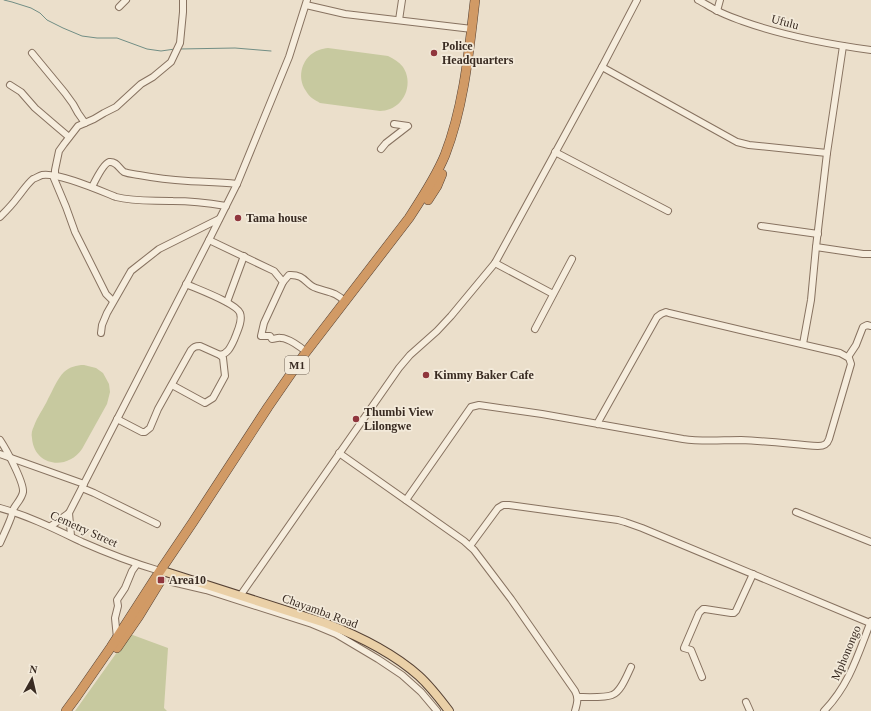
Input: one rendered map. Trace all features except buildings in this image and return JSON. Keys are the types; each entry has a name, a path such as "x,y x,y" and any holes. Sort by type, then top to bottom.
{"highway":[{"name":"M1","path":"73,711 135,622 163,571 193,522 268,408 306,352 409,218 441,165 458,112 472,29 475,0"},
{"name":"M1","path":"66,711 163,571 208,510 293,378 404,234 437,186 456,141 463,112 472,64 481,0"}],"main road":[{"name":"Chayamba Road","path":"163,571 330,625 374,645 392,655 420,677 449,711"}],"street":[{"path":"119,7 126,0"},
{"path":"114,300 106,294 79,239 54,176 59,151 78,126 94,120 116,107 141,84 153,77 171,62 180,43 183,0"},
{"path":"399,20 402,0"},
{"path":"240,596 406,359 451,316 495,263 637,0"},
{"name":"Ufulu","path":"698,0 718,11 755,26 779,33 871,50"},
{"path":"718,11 720,0"},
{"path":"51,526 69,512 237,184 289,57 306,2 345,14 472,29"},
{"path":"803,344 811,300 827,153 843,46"},
{"path":"32,53 65,93 85,123"},
{"path":"602,67 743,144 827,153"},
{"path":"10,85 21,92 35,108 69,137"},
{"path":"381,149 386,143 408,126 394,124"},
{"path":"555,152 668,211"},
{"path":"92,187 105,165 109,162 117,164 123,171 130,174 152,178 217,181 237,184"},
{"path":"0,217 29,183 41,175 54,176 77,182 122,199 140,201 200,202 226,206"},
{"path":"101,333 102,325 107,313 131,271 159,249 219,220"},
{"path":"761,226 818,234"},
{"path":"209,240 274,271 283,282"},
{"path":"816,247 871,254"},
{"path":"227,302 244,256"},
{"path":"535,329 572,259"},
{"path":"495,263 553,294"},
{"path":"306,352 289,340 280,337 277,339 272,339 270,336 261,336 264,323 283,282 289,275 300,276 315,288 336,294 344,302"},
{"path":"186,284 227,302 238,310 240,314 241,319 234,340 227,352 224,355 220,355"},
{"path":"406,500 471,407 479,405 542,414 597,424 683,439 702,441 741,440 823,446 828,443 851,364 848,357 840,353 666,312 657,317 597,424"},
{"path":"848,357 856,345 863,327 867,325 871,326"},
{"path":"117,419 142,432 145,432 150,428 158,409 194,347 200,346 220,355 223,358 225,376 213,398 205,404 172,386"},
{"path":"0,440 23,488 21,497 13,511 0,543"},
{"path":"339,453 470,546 515,606 575,691 578,697 575,711"},
{"path":"0,454 83,486 94,493 157,524"},
{"path":"470,546 498,508 503,505 593,516 625,522 871,622"},
{"name":"Cemetry Street","path":"0,508 13,511 51,526 94,547 137,564 163,571"},
{"path":"69,512 71,536"},
{"path":"796,512 871,542"},
{"path":"116,638 117,600 137,564"},
{"path":"702,677 691,650 684,648 700,613 703,609 705,609 734,613 753,574"},
{"path":"172,582 206,590 312,624 336,634 402,675 421,692 437,711"},
{"name":"Mphonongo","path":"824,711 842,689 850,675 871,622"},
{"path":"578,697 613,695 618,692 631,667"},
{"path":"746,702 750,711"}],"green space":[{"path":"328,48 388,56 394,59 403,67 406,73 408,85 404,97 396,106 380,111 320,103 310,97 301,80 302,68 308,57 313,53"},
{"path":"84,365 96,368 103,373 109,384 110,392 107,404 82,449 76,456 60,463 45,460 39,455 34,447 32,434 35,423 55,385 64,372 76,366"},
{"path":"130,634 168,648 164,708 167,711 75,711"}],"waterway":[{"path":"4,0 31,8 40,13 47,20 82,36 117,38 147,49 161,51 175,49"},
{"path":"180,49 235,48 271,51"}],"place":[{"name":"Police Headquarters","path":"434,53"},
{"name":"Tama house","path":"238,218"},
{"name":"Kimmy Baker Cafe","path":"426,375"},
{"name":"Thumbi View Lilongwe","path":"356,419"},
{"name":"Area10","path":"161,580"}]}
